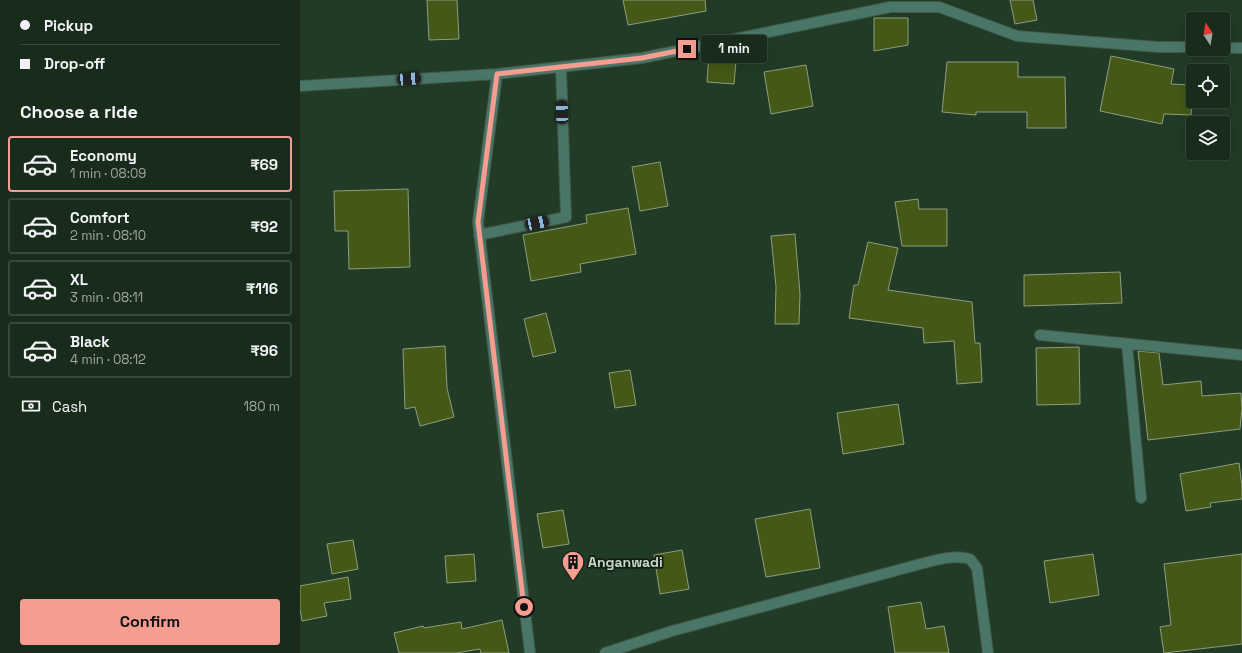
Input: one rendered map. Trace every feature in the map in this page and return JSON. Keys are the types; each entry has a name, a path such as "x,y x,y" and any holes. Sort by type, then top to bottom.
{"street":[{"path":"300,86 497,74 642,58 890,7 939,7 1017,36 1158,47 1186,47"},
{"path":"1230,48 1242,48"},
{"path":"480,235 566,217 561,67"},
{"path":"497,74 478,222 530,653"},
{"path":"1040,335 1242,355"},
{"path":"1127,344 1141,498"},
{"path":"605,653 672,631 924,563 961,556 970,559 976,568 988,653"}],"building":[{"path":"427,0 457,0 459,39 429,40"},
{"path":"623,0 705,0 706,11 628,25"},
{"path":"1010,0 1033,0 1037,20 1015,24"},
{"path":"874,18 908,18 908,45 874,51"},
{"path":"717,49 737,50 734,84 707,82 709,51"},
{"path":"1111,56 1174,69 1171,84 1186,85 1186,108 1191,108 1191,115 1164,114 1162,124 1100,111"},
{"path":"947,62 1018,62 1018,77 1065,77 1066,128 1027,128 1027,112 976,112 976,115 942,112"},
{"path":"806,65 813,106 771,114 764,72"},
{"path":"660,162 668,206 640,211 632,167"},
{"path":"408,189 410,267 349,269 348,231 335,231 334,191"},
{"path":"918,199 919,209 947,209 947,246 902,246 895,202"},
{"path":"628,208 636,254 580,264 581,272 531,281 523,235 587,223 586,215"},
{"path":"795,234 800,294 799,324 775,324 776,287 771,236"},
{"path":"868,242 898,248 888,290 972,302 975,343 980,343 982,382 957,384 954,341 924,343 923,328 849,318 854,285 858,285"},
{"path":"1120,272 1122,303 1024,306 1024,275"},
{"path":"546,313 556,352 533,357 524,319"},
{"path":"445,346 447,388 454,417 420,426 415,407 405,409 403,349"},
{"path":"1079,347 1080,404 1037,405 1036,348"},
{"path":"1138,351 1159,353 1163,385 1201,381 1202,396 1241,393 1242,408 1240,429 1148,440"},
{"path":"630,370 636,405 615,408 609,373"},
{"path":"898,404 904,444 843,454 837,413"},
{"path":"1239,463 1242,499 1210,503 1211,507 1186,511 1180,474"},
{"path":"810,509 820,568 766,577 755,519"},
{"path":"563,510 569,544 543,548 537,514"},
{"path":"353,540 358,569 332,574 327,544"},
{"path":"682,550 689,589 660,594 654,555"},
{"path":"474,554 476,581 447,583 445,556"},
{"path":"1093,554 1099,595 1050,603 1044,561"},
{"path":"1242,554 1242,644 1164,653 1160,627 1171,625 1164,564"},
{"path":"348,577 351,599 324,603 327,616 302,621 300,609 300,586"},
{"path":"921,602 926,629 944,626 949,653 895,653 888,607"},
{"path":"502,620 509,653 481,653 480,649 456,653 399,653 394,633 423,626 424,628 461,622 462,629"}],"place":[{"name":"Anganwadi","path":"573,582"}],"route":[{"path":"524,607 478,222 497,74 642,58 687,49"}]}
